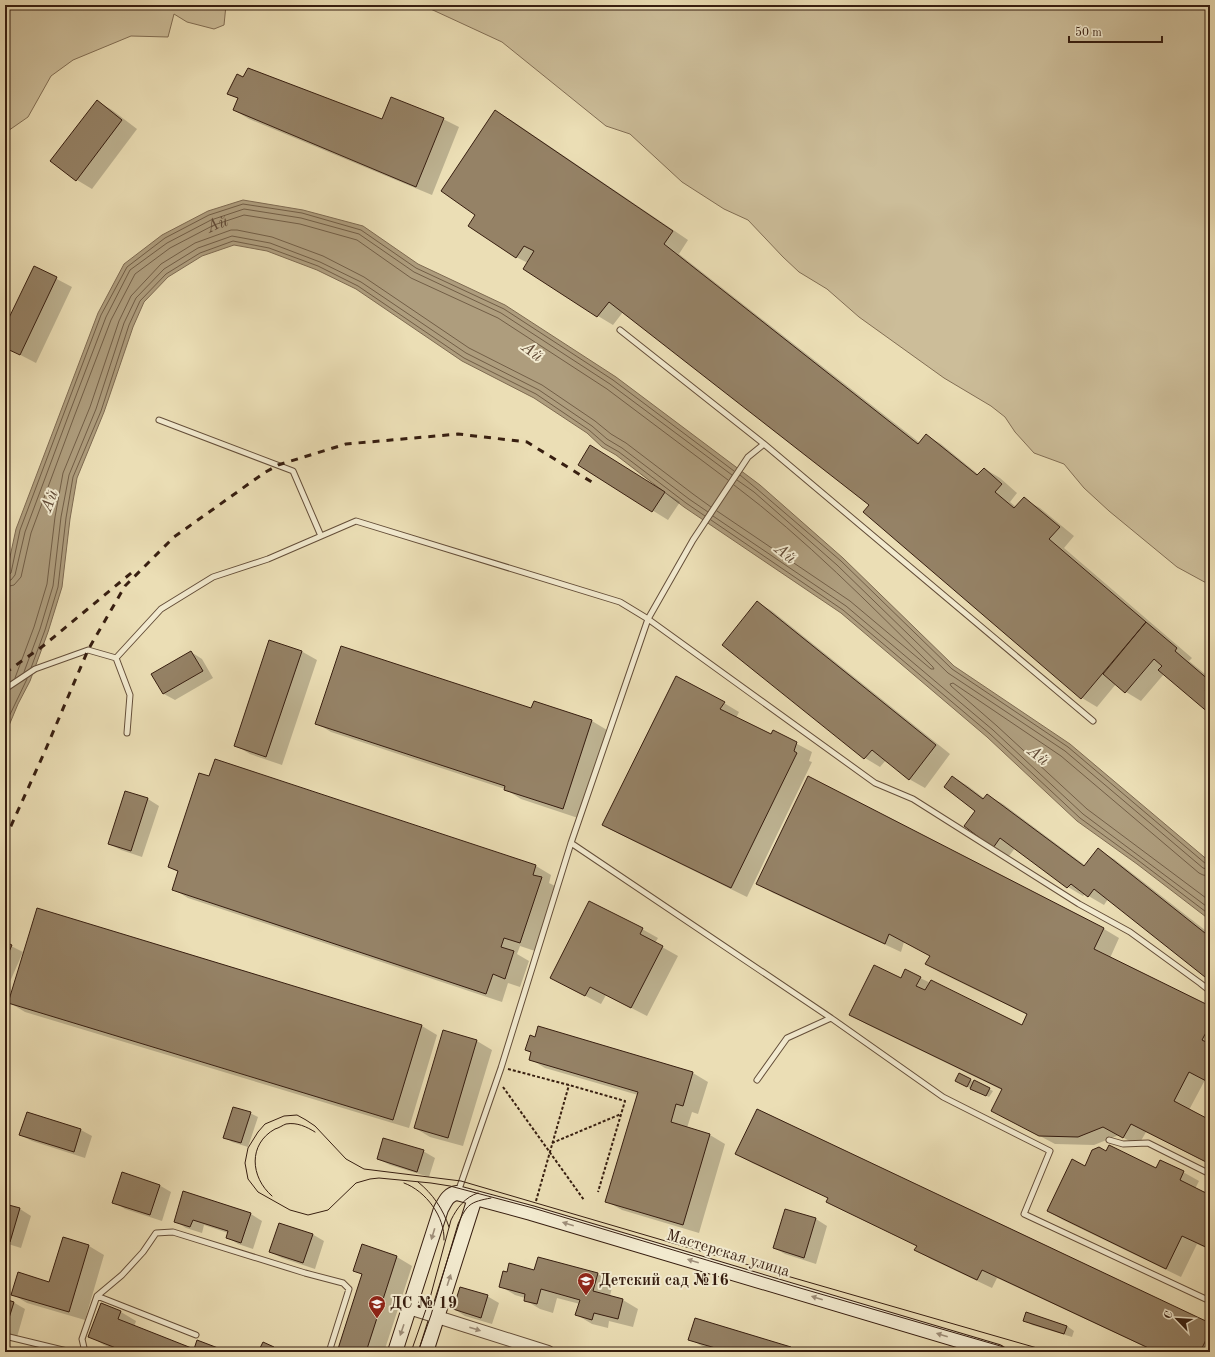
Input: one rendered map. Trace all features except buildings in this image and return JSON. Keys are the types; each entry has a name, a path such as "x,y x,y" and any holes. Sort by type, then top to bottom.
{"main road":[{"name":"Мастерская улица","path":"453,1195 475,1198 531,1213 998,1352"},
{"path":"395,1352 438,1217 453,1195"},
{"path":"426,1352 475,1198"}],"street":[{"path":"410,1308 548,1352"}],"lane":[{"path":"620,330 764,444 1093,721"},
{"path":"159,420 293,471 321,536"},
{"path":"453,1195 497,1080 571,843 648,619 693,540 748,457 764,444"},
{"path":"116,658 161,610 213,577 268,559 356,521 620,602 648,619 875,783 913,799 1079,904 1130,932 1210,991"},
{"path":"5,689 35,669 88,650 116,658"},
{"path":"116,658 130,695 127,733"},
{"path":"571,843 831,1018 943,1097 1050,1151 1024,1214 1210,1301"},
{"path":"757,1080 788,1038 831,1018"},
{"path":"1109,1140 1123,1144 1148,1143 1210,1174"},
{"path":"85,1352 82,1339 97,1296 127,1269 143,1252 156,1233 173,1232 305,1273 343,1283 349,1289 329,1352"},
{"path":"97,1296 196,1335"},
{"path":"5,1336 71,1352"}],"path":[{"path":"501,1068 625,1101 598,1192"},
{"path":"497,1080 584,1200"},
{"path":"531,1213 569,1085"},
{"path":"552,1143 621,1114"}],"shaded area":[{"path":"5,5 226,5 224,25 214,29 187,22 174,14 168,37 131,36 73,60 51,76 28,117 5,133"},
{"path":"422,5 1210,5 1210,585 1177,567 1109,511 1084,488 1064,464 1034,453 1015,432 1005,417 991,406 944,378 859,317 827,289 799,272 748,220 724,209 682,182 630,134 606,126 502,42"}],"water":[{"name":"Ай","path":"243,200 303,210 363,226 418,264 505,305 616,377 760,485 843,558 954,666 1070,744 1210,862 1210,920 1137,864 1077,821 987,737 841,613 684,507 616,455 602,447 587,433 534,398 462,361 356,289 317,270 267,251 234,245 202,256 168,277 144,302 133,327 104,412 77,478 70,519 62,587 48,632 30,681 18,704 5,735 5,580 16,529 98,313 124,264 162,235 208,211"}],"tram line":[{"path":"1021,1352 533,1208 450,1186 379,1178 370,1179 356,1183 328,1210 308,1215 290,1210 258,1192 248,1179 245,1163 248,1148 265,1124 284,1116 297,1115 315,1126 346,1159 364,1169 461,1181 1051,1352"},
{"path":"272,1196 259,1180 256,1170 256,1152 260,1143 266,1135 286,1124 298,1124 315,1132"},
{"path":"418,1182 437,1202 449,1227"},
{"path":"404,1183 420,1192 433,1206 441,1223 444,1240"},
{"path":"411,1352 430,1298 451,1220 462,1204 469,1197 478,1193"},
{"path":"418,1352 461,1217 470,1205 478,1201 491,1198"}],"railway":[{"path":"5,839 45,751 88,650 125,586 174,537 264,473 278,465 346,444 458,434 527,442 595,484"},
{"path":"5,673 43,646 136,569"}],"place":[{"name":"Детский сад №16","path":"586,1296"},
{"name":"ДС № 19","path":"377,1319"}]}
